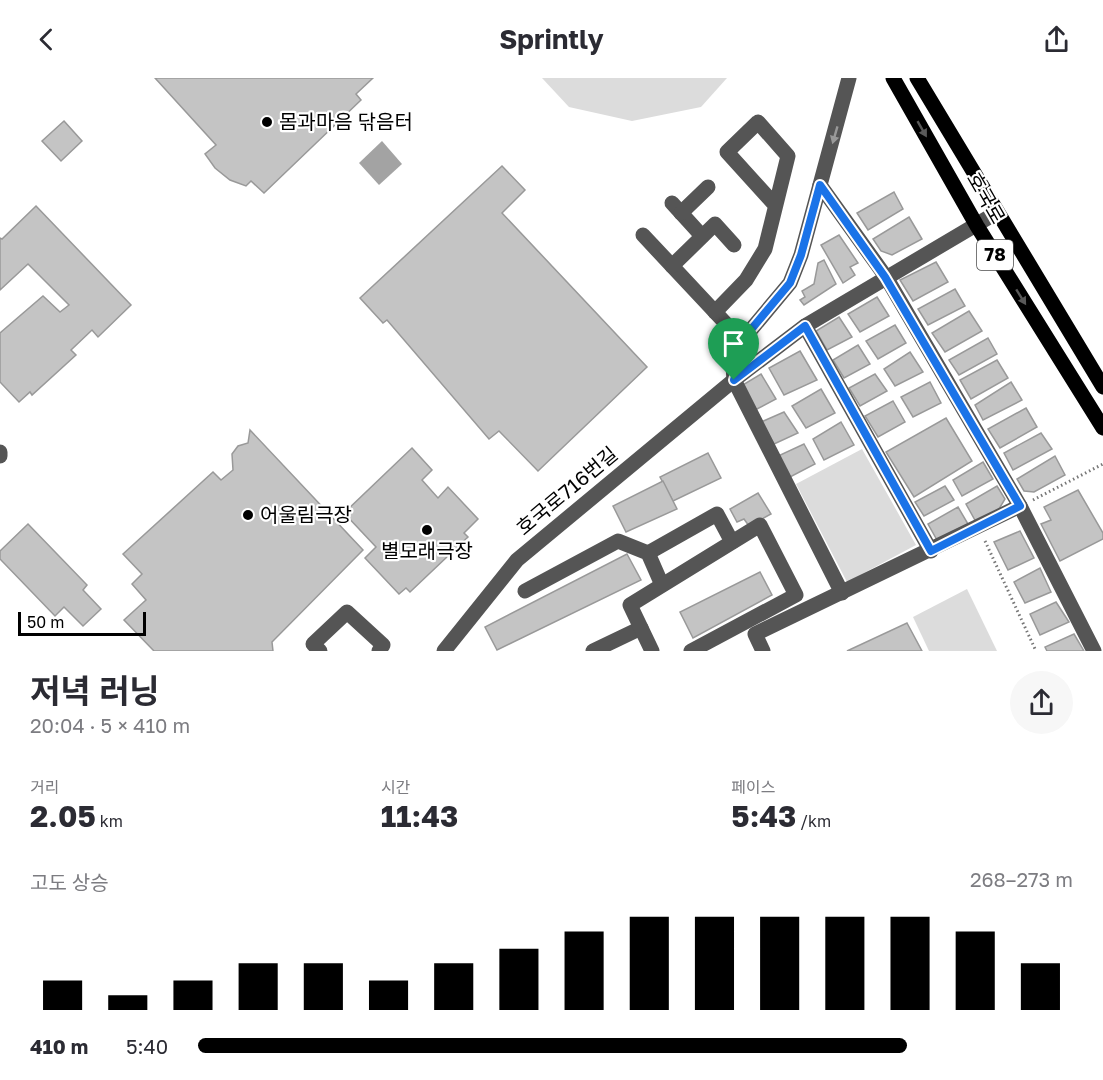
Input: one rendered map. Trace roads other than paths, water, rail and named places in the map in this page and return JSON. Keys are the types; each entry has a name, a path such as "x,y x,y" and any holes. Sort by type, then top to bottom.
{"main road":[{"name":"호국로","path":"893,78 977,226 1103,428"},
{"name":"호국로","path":"917,78 996,213 1103,387"}],"street":[{"path":"734,380 749,332 790,283 801,255 849,78"},
{"path":"715,312 746,280 765,249 788,156 758,122 727,152 775,205"},
{"path":"820,185 885,277 1020,506 1094,651"},
{"path":"702,236 676,208 708,187"},
{"name":"호국로716번길","path":"444,651 517,560 734,380 805,326 996,213"},
{"path":"672,266 715,224 734,245"},
{"path":"643,235 730,328 734,380 842,593"},
{"path":"805,326 931,551"},
{"path":"763,651 755,634 931,551 1020,506"},
{"path":"648,553 717,514 732,542"},
{"path":"652,651 630,605 760,525 796,595 718,645 691,651"},
{"path":"525,591 618,541 648,553 662,585"},
{"path":"320,651 312,644 347,612 383,645 379,651"},
{"path":"593,651 641,628"}],"place":[{"name":"몸과마음 닦음터","path":"267,122"},
{"name":"어울림극장","path":"248,515"},
{"name":"별모래극장","path":"427,530"}]}
